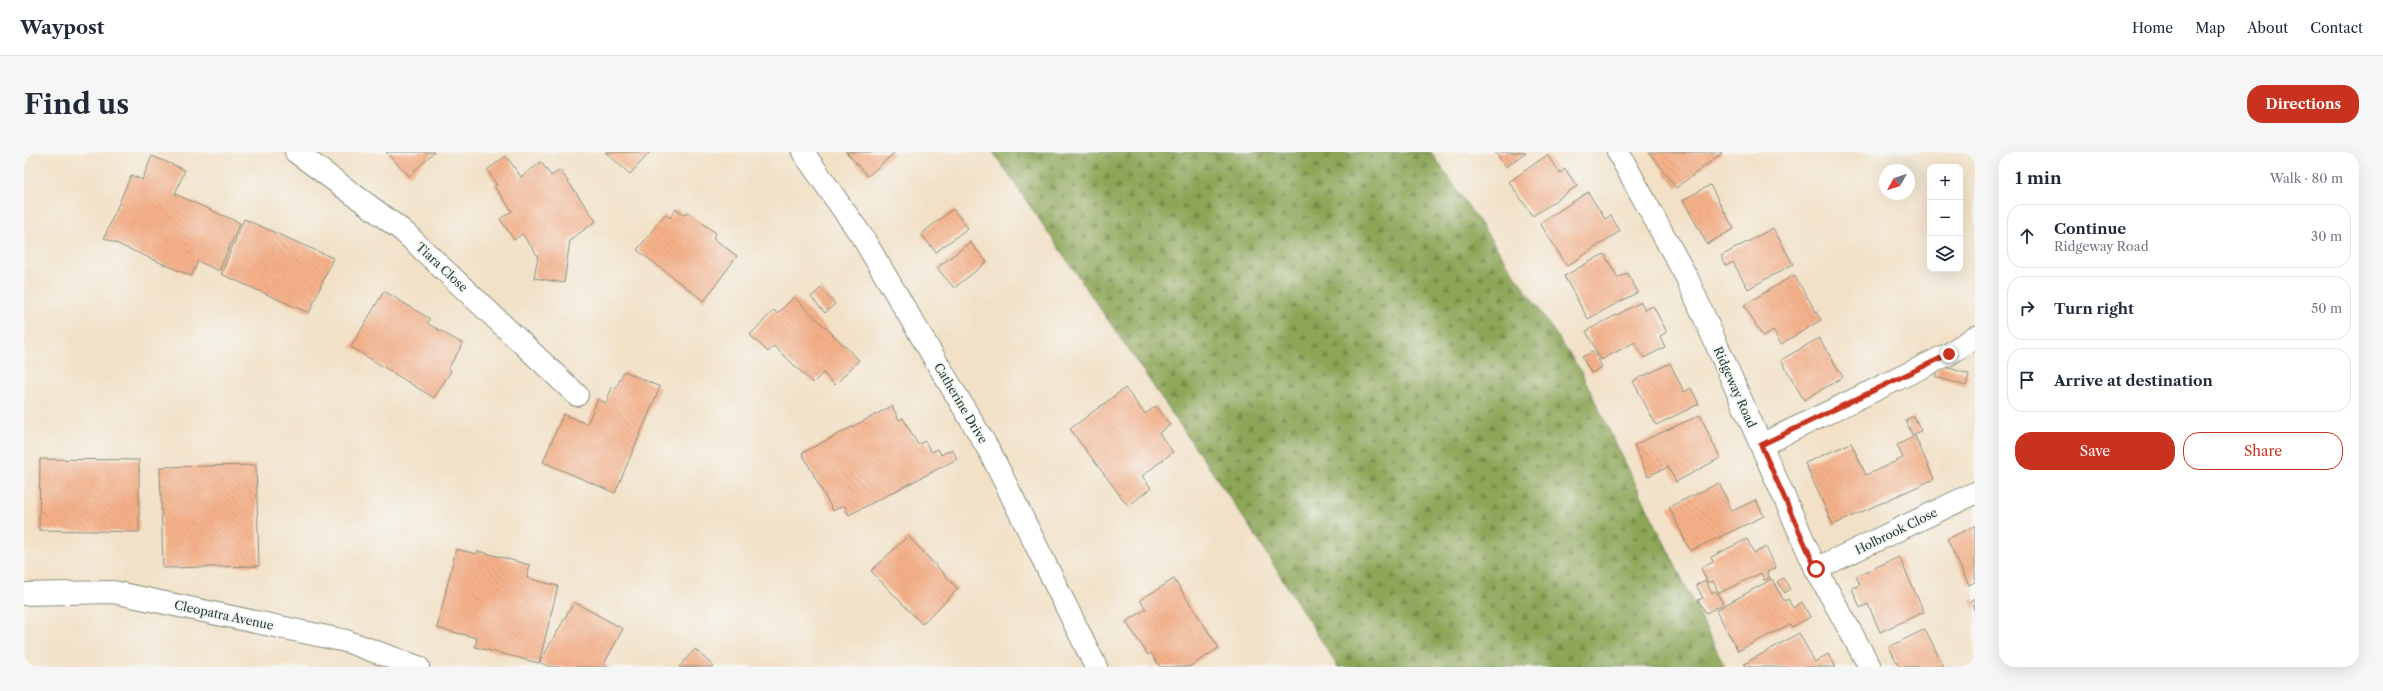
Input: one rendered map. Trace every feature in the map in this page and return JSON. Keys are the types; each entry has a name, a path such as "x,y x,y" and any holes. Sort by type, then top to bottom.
{"street":[{"name":"Tiara Close","path":"296,152 403,230 576,395"},
{"name":"Catherine Drive","path":"804,152 863,238 990,452 1096,667"},
{"name":"Ridgeway Road","path":"1618,152 1687,278 1816,569 1870,667"},
{"path":"1761,445 1949,354 1975,337"},
{"name":"Holbrook Close","path":"1816,569 1975,493"},
{"name":"Cleopatra Avenue","path":"24,594 113,592 346,641 418,667"}],"green space":[{"path":"993,152 1431,152 1579,368 1725,667 1338,667 1247,523"}],"building":[{"path":"386,152 434,152 409,176"},
{"path":"605,152 650,152 630,174"},
{"path":"846,152 895,152 868,176"},
{"path":"1495,152 1526,152 1506,167"},
{"path":"1649,152 1721,152 1722,153 1676,188"},
{"path":"1547,155 1560,173 1565,169 1577,186 1533,216 1509,182"},
{"path":"152,156 185,170 175,194 240,223 219,271 198,261 191,276 104,238 131,175 142,180"},
{"path":"506,156 521,177 541,162 551,176 560,170 596,221 570,240 564,283 534,278 538,256 522,234 514,240 500,219 512,211 494,186 497,185 487,170"},
{"path":"1710,185 1734,229 1707,244 1683,200"},
{"path":"1588,192 1605,219 1611,216 1620,231 1567,266 1540,223"},
{"path":"676,209 685,215 687,212 716,233 713,238 737,256 704,301 637,250 665,214 670,218"},
{"path":"953,209 968,228 936,252 921,234"},
{"path":"244,219 333,258 309,313 221,274"},
{"path":"1773,228 1793,264 1748,289 1733,262 1726,266 1721,256"},
{"path":"970,242 987,262 954,288 937,268"},
{"path":"1604,254 1618,278 1627,273 1638,292 1588,319 1564,276"},
{"path":"1794,275 1821,320 1781,344 1773,331 1763,337 1744,305"},
{"path":"821,288 835,304 825,313 811,297"},
{"path":"384,291 430,319 427,323 463,344 448,369 451,371 434,398 351,347"},
{"path":"794,297 859,360 835,385 823,373 813,383 774,346 768,352 750,335 774,310 777,314"},
{"path":"1641,302 1645,310 1653,306 1667,332 1660,336 1665,347 1644,358 1635,342 1601,360 1586,331"},
{"path":"1819,338 1843,377 1804,400 1781,360"},
{"path":"1594,351 1602,367 1591,373 1582,357"},
{"path":"1670,363 1684,392 1691,388 1699,404 1656,425 1633,381"},
{"path":"1939,365 1969,374 1966,386 1936,377"},
{"path":"624,371 660,387 615,493 543,462 563,414 587,424 598,399 606,403 612,387 616,388"},
{"path":"1125,388 1145,414 1156,406 1170,425 1159,433 1173,452 1142,476 1151,488 1128,506 1070,429"},
{"path":"892,406 899,420 903,418 918,445 925,441 931,452 938,449 941,455 952,449 957,459 849,515 844,505 833,511 802,453"},
{"path":"1700,415 1720,458 1676,482 1668,467 1648,476 1634,445"},
{"path":"1914,416 1921,431 1912,435 1906,420"},
{"path":"1915,436 1934,479 1833,525 1805,463 1851,443 1866,475 1903,458 1897,445"},
{"path":"40,459 139,460 139,532 39,530"},
{"path":"256,465 259,566 163,568 160,467"},
{"path":"1719,483 1732,511 1756,500 1764,516 1690,551 1669,507"},
{"path":"1975,526 1975,582 1969,585 1947,539"},
{"path":"908,536 958,589 922,624 871,571"},
{"path":"1747,539 1754,553 1766,547 1776,568 1767,572 1770,578 1764,580 1761,573 1719,593 1713,581 1708,583 1701,568 1713,562 1711,557"},
{"path":"456,549 477,554 478,551 530,565 527,578 558,586 539,663 475,647 477,638 437,628"},
{"path":"1899,557 1924,612 1880,632 1868,604 1860,608 1852,588 1860,585 1856,576"},
{"path":"1783,578 1790,589 1785,593 1777,582"},
{"path":"1174,579 1219,648 1189,667 1160,667 1151,653 1148,655 1126,622 1146,609 1140,600"},
{"path":"1772,579 1784,601 1788,599 1793,608 1802,602 1810,617 1792,627 1790,624 1738,651 1716,610"},
{"path":"1705,580 1712,593 1716,591 1723,604 1706,613 1698,600 1703,598 1696,585"},
{"path":"1975,598 1975,611 1970,601"},
{"path":"574,602 623,629 604,664 609,667 549,667 540,662"},
{"path":"1925,629 1944,667 1899,667 1889,647"},
{"path":"1799,633 1815,662 1828,654 1836,667 1746,667 1744,664"},
{"path":"695,649 714,667 679,667"}],"route":[{"path":"1816,569 1761,445 1949,354"}]}
